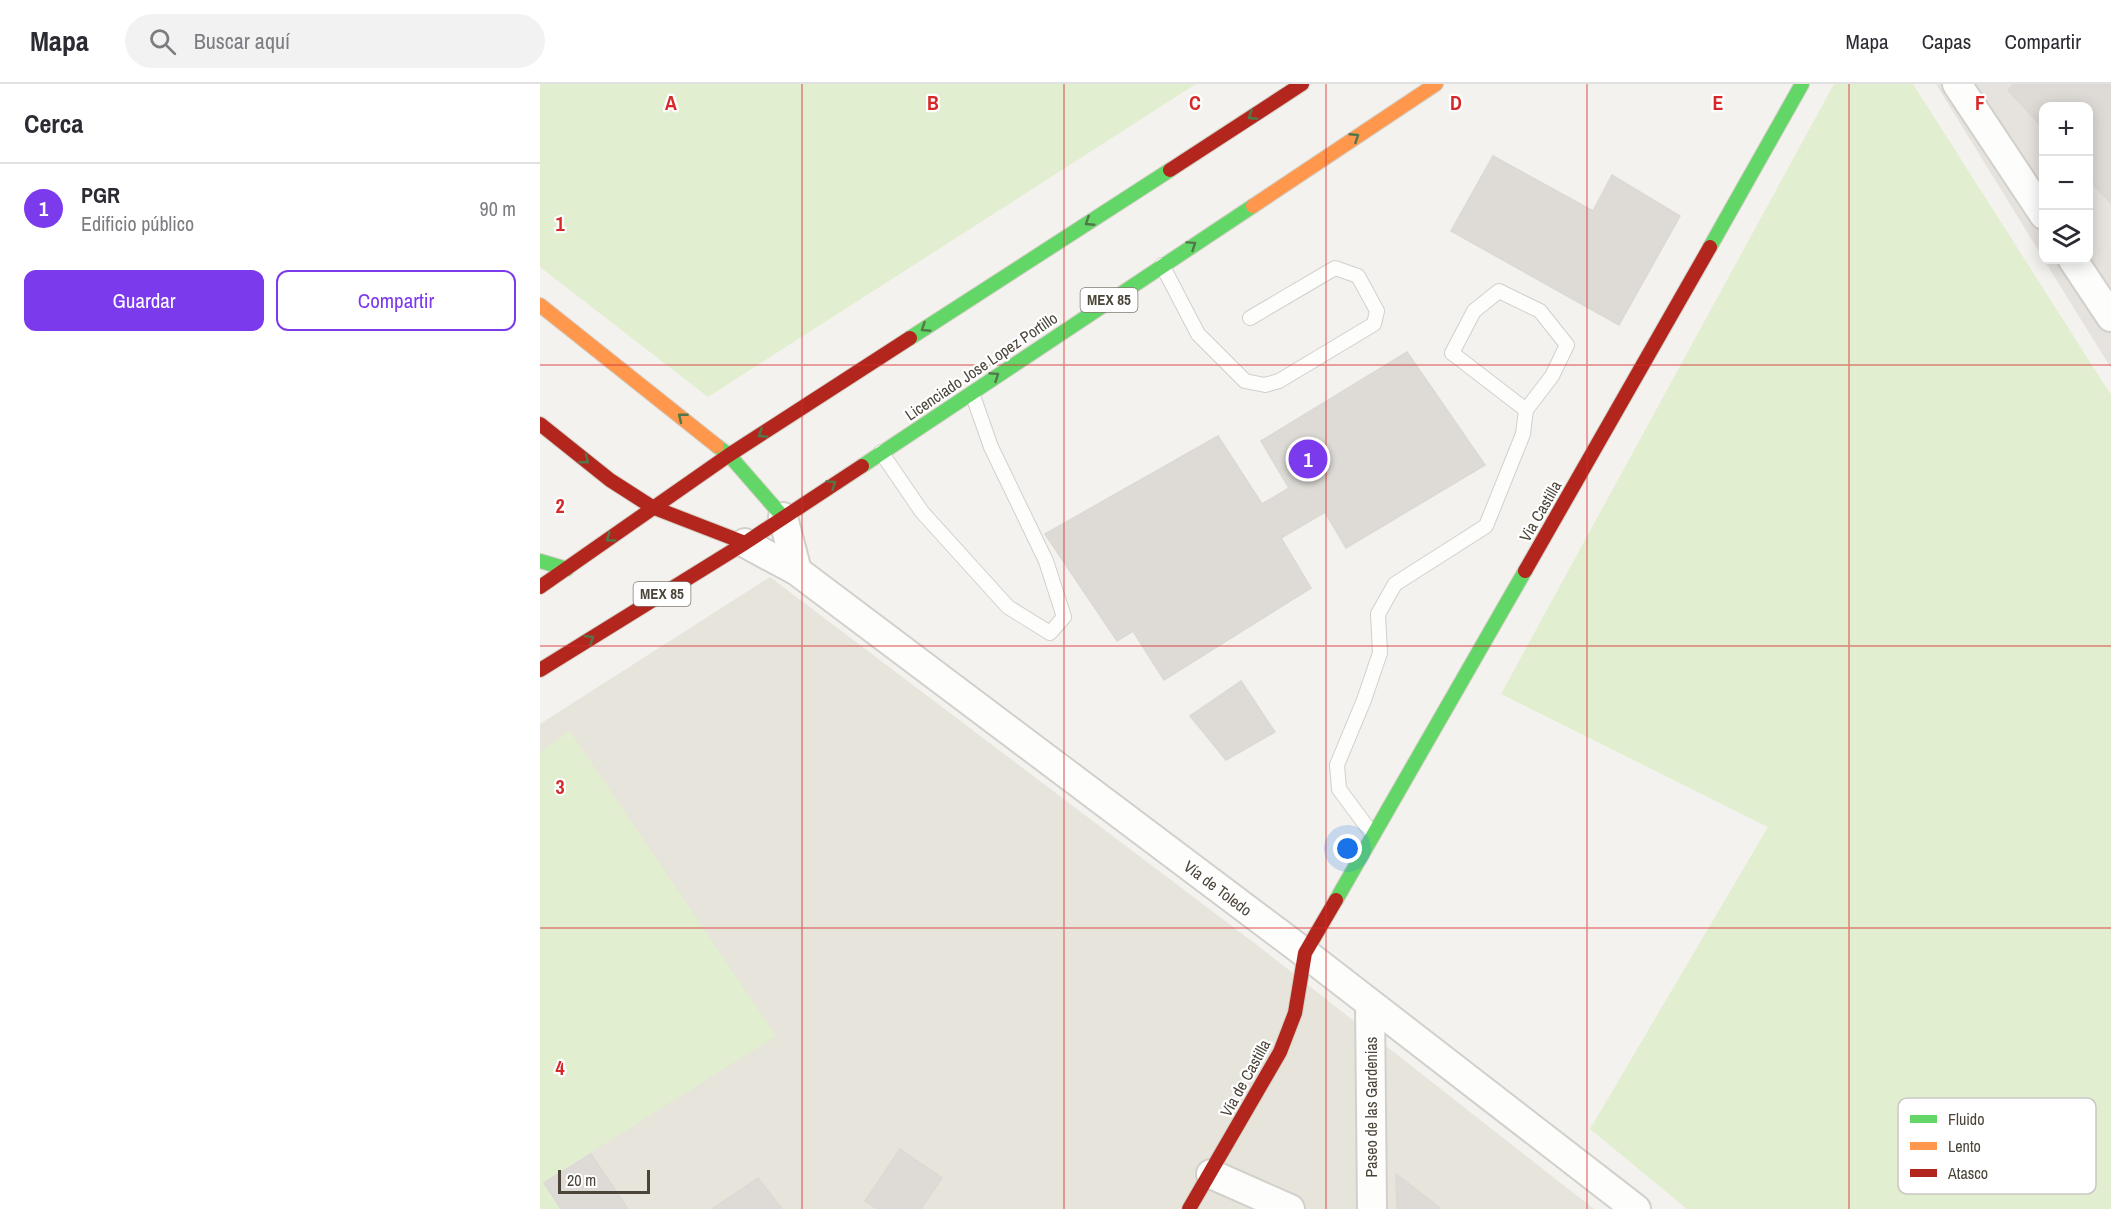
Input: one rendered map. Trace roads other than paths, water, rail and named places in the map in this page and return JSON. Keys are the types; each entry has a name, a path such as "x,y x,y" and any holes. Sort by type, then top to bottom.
{"main road":[{"path":"540,587 729,455 1302,84"},
{"name":"Licenciado Jose Lopez Portillo","path":"540,670 745,543 1436,84"},
{"name":"Via Castilla","path":"1305,953 1374,837 1802,84"},
{"path":"540,305 729,455 783,517"},
{"path":"540,424 610,480 652,507 745,543"},
{"path":"540,561 567,569"},
{"name":"Vía de Castilla","path":"1189,1209 1280,1052 1295,1013 1305,953"}],"street":[{"path":"1957,84 2040,210"},
{"path":"2076,264 2111,317"},
{"path":"783,517 797,571"},
{"name":"Vía de Toledo","path":"745,543 797,571 1305,953 1636,1209"},
{"name":"Paseo de las Gardenias","path":"1370,1004 1372,1209"},
{"path":"1210,1174 1290,1209"}],"lane":[{"path":"1162,265 1198,334 1245,381 1265,385 1279,381 1374,324 1377,311 1358,276 1335,268 1250,318"},
{"path":"1374,837 1339,789 1336,765 1364,700 1380,653 1378,614 1395,584 1486,526 1523,434 1526,410 1552,376 1567,345 1540,311 1499,291 1474,311 1452,353 1526,410"},
{"path":"881,452 922,512 1008,607 1050,633 1064,617 1046,561 991,447 971,392"}],"place":[{"name":"PGR","path":"1308,459"}]}
